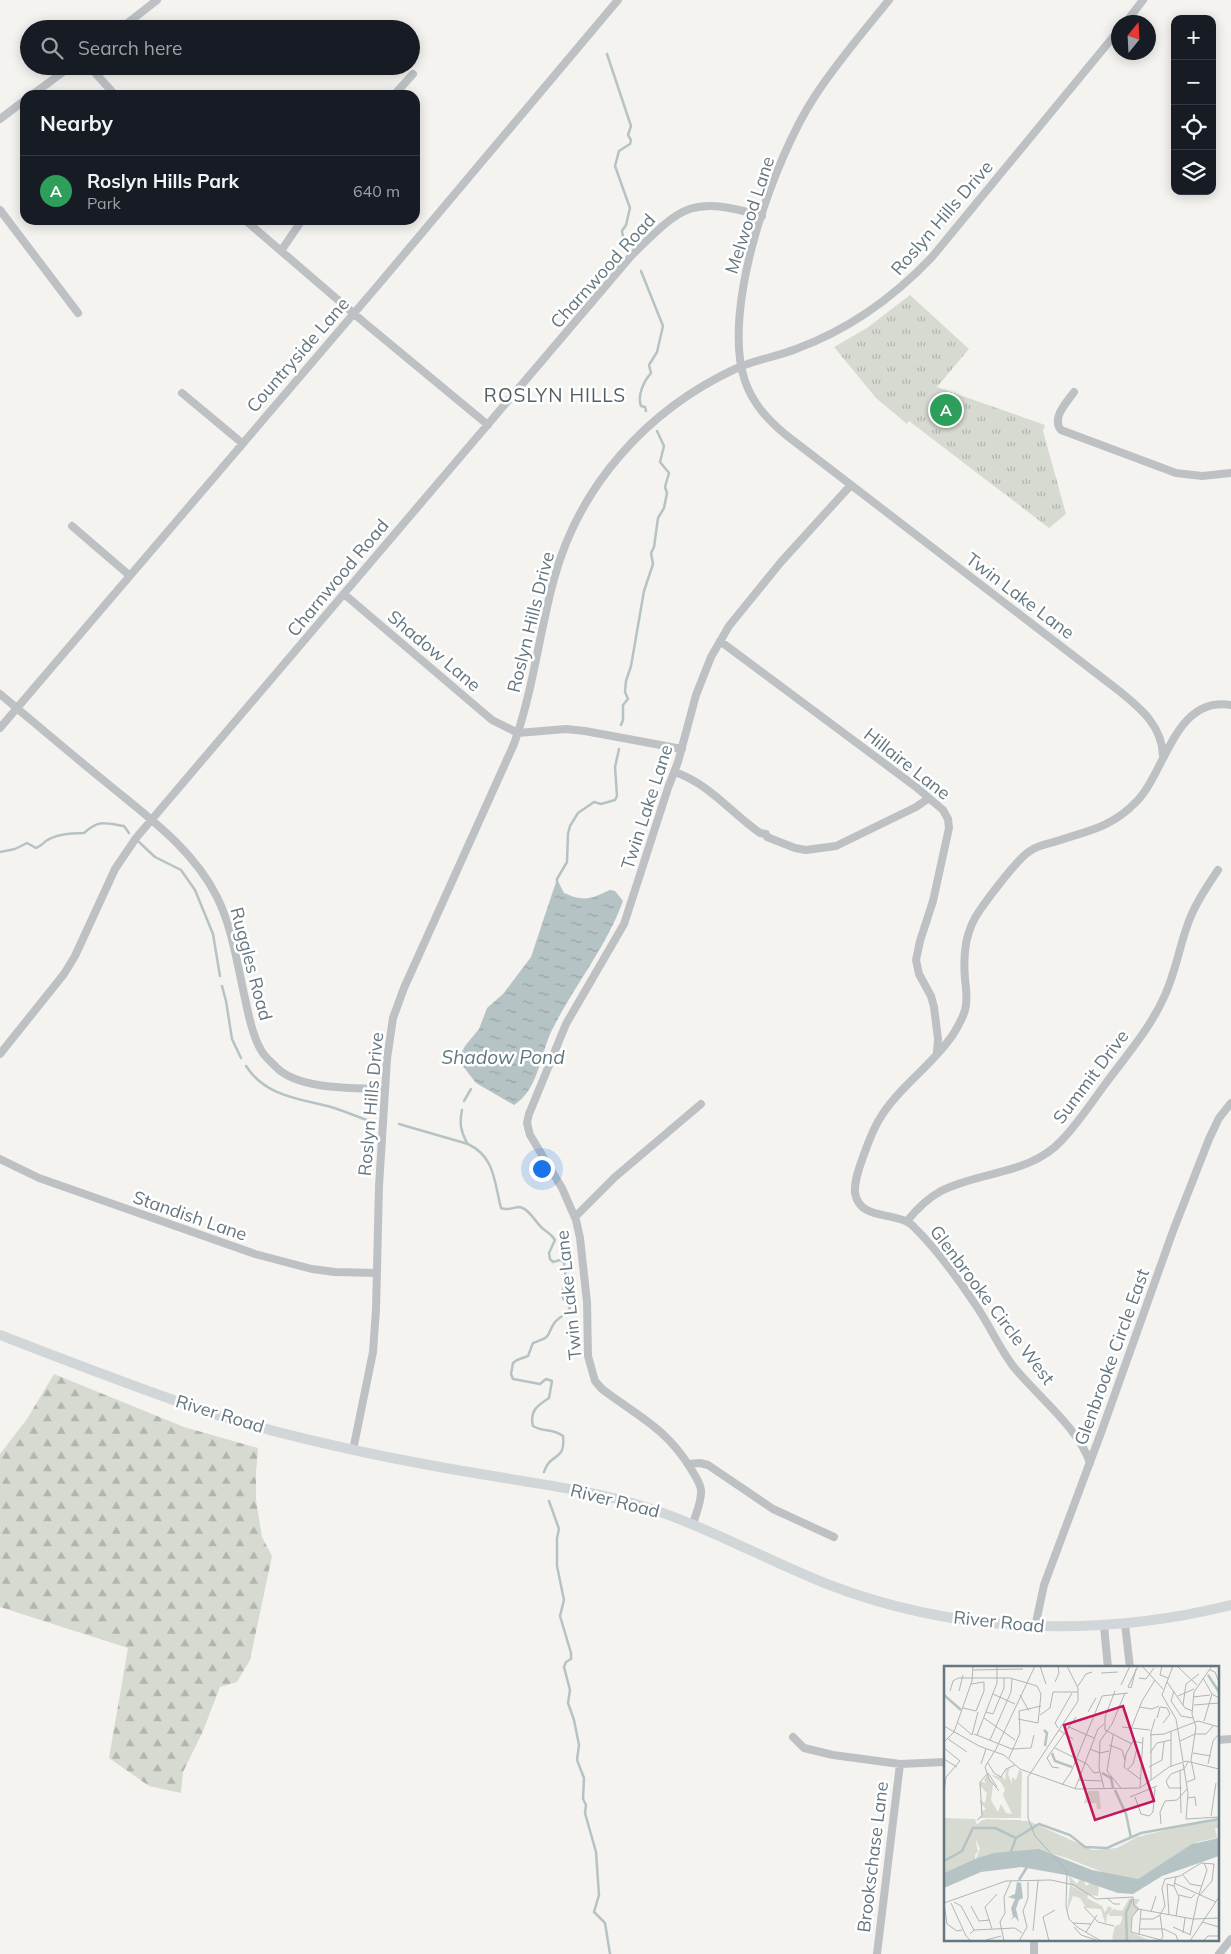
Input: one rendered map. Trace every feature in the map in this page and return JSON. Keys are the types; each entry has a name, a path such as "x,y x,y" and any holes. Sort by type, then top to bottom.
{"main road":[{"name":"River Road","path":"0,1335 104,1375 218,1415 260,1427 353,1450 598,1494 648,1508 692,1524 803,1574 885,1603 920,1612 968,1620 1035,1627 1104,1626 1178,1617 1231,1605"}],"street":[{"path":"131,20 157,0"},
{"name":"Countryside Lane","path":"0,728 618,0"},
{"name":"Melwood Lane","path":"850,486 768,420 752,397 745,381 738,345 742,294 747,265 774,178 791,139 814,97 833,70 889,0"},
{"path":"1131,15 1142,0"},
{"name":"Roslyn Hills Drive","path":"353,1450 373,1352 378,1273 379,1186 385,1089 393,1018 404,988 518,733 526,708 554,578 579,512 615,460 638,436 667,411 711,382 741,366 794,350 821,339 866,313 897,291 932,257 1111,40"},
{"path":"39,90 59,75"},
{"path":"97,75 111,90"},
{"path":"399,90 412,75"},
{"path":"0,119 20,104"},
{"name":"Charnwood Road","path":"0,1054 64,974 75,956 115,869 129,848 616,273 663,224 691,208 708,205 721,206 762,216"},
{"path":"0,210 78,312"},
{"path":"250,225 488,424"},
{"path":"281,251 299,225"},
{"path":"1074,392 1059,416 1057,422 1061,430 1176,472 1202,476 1231,473"},
{"path":"182,393 242,443"},
{"name":"Twin Lake Lane","path":"692,1524 701,1491 698,1481 688,1464 658,1428 602,1389 596,1381 588,1356 587,1302 583,1262 575,1217 562,1188 530,1135 527,1122 566,1024 624,924 675,772 696,695 711,657 729,626 781,562 850,486 1118,690 1148,717 1162,741 1163,756"},
{"path":"72,526 129,575"},
{"name":"Shadow Lane","path":"344,594 492,720 518,733"},
{"name":"Hillaire Lane","path":"720,641 916,787 945,813 949,828 934,901 917,955 918,970 931,996 934,1007 938,1048 935,1056"},
{"name":"Ruggles Road","path":"0,694 152,820 199,867 218,899 228,926 249,1016 261,1051 282,1071 309,1083 385,1089"},
{"name":"Glenbrooke Circle West","path":"1090,1463 1082,1444 1013,1366 976,1304 928,1243 908,1221 866,1210 857,1200 856,1182 868,1144 882,1114 952,1036 965,1010 964,952 970,926 979,911 1027,852 1059,840 1095,830 1123,815 1146,789 1163,756 1180,729 1192,715 1205,707 1223,703 1231,705"},
{"path":"518,733 566,729 682,749"},
{"path":"675,772 704,786 760,833 766,834 782,843 806,850 819,849 841,843 916,807 928,798"},
{"name":"Summit Drive","path":"908,1221 915,1212 940,1192 953,1186 1026,1164 1050,1152 1061,1141 1117,1068 1155,1014 1173,976 1191,916 1202,893 1218,870"},
{"name":"Glenbrooke Circle East","path":"1035,1627 1044,1585 1090,1463 1172,1231 1209,1139 1219,1118 1231,1103"},
{"path":"575,1217 615,1177 700,1104"},
{"name":"Standish Lane","path":"0,1159 38,1178 255,1254 312,1269 335,1272 378,1273"},
{"path":"688,1464 700,1463 708,1465 773,1509 834,1537"},
{"path":"1125,1624 1130,1666"},
{"path":"1104,1626 1108,1666"},
{"path":"793,1738 804,1748 833,1755 900,1764 944,1762"},
{"path":"1218,1740 1231,1739"},
{"name":"Brookschase Lane","path":"876,1954 900,1764"},
{"path":"1219,1954 1231,1938"}],"green space":[{"path":"910,295 969,349 937,387 1045,425 1043,431 1066,514 1049,528 909,421 907,424 876,398 834,347 867,328"},
{"path":"54,1374 184,1427 258,1448 256,1500 262,1537 272,1556 250,1660 237,1682 220,1687 203,1731 183,1772 181,1793 149,1786 109,1758 128,1648 0,1607 0,1454 27,1419"}],"water":[{"name":"Shadow Pond","path":"557,879 564,893 577,898 597,896 610,890 615,891 623,901 608,935 551,1032 533,1082 522,1099 514,1105 476,1083 458,1060 465,1046 479,1029 487,1008 503,994 531,957"}],"waterway":[{"path":"607,54 631,126 628,135 631,140 630,144 619,151 615,166 630,208 626,225 622,231 624,242"},
{"path":"641,271 663,326 657,352 649,365 651,373 644,384 640,397 641,406 645,407 646,411"},
{"path":"621,725 623,705 628,699 625,692 626,681 631,666 644,591 653,564 651,553 654,547 658,518 664,508 667,493 665,487 669,473 660,462 664,446 657,431"},
{"path":"557,882 567,862 570,826 578,813 594,802 601,804 615,800 617,796 615,767 619,749"},
{"path":"0,852 15,849 27,843 36,848 60,835 84,833 102,823 124,826 129,833"},
{"path":"139,842 155,857 181,870 195,890 213,934 220,976"},
{"path":"222,986 232,1039 241,1058"},
{"path":"246,1066 253,1075 271,1089 367,1120"},
{"path":"464,1101 471,1089"},
{"path":"462,1110 461,1127 467,1143"},
{"path":"399,1124 468,1144 477,1149 484,1156 492,1171 501,1208 523,1208 555,1240 549,1253 550,1259 553,1262 560,1260 564,1262 566,1279 562,1293 570,1308 555,1322 547,1337 533,1343 528,1356 513,1363 511,1374 513,1379 540,1384 546,1379 552,1381 549,1398 535,1409 532,1416 533,1426 559,1433 563,1436 560,1454 550,1462 544,1472"},
{"path":"549,1501 559,1529 557,1538 557,1566 564,1600 560,1616 571,1653 571,1659 566,1662 564,1667 570,1690 568,1703 579,1745 577,1760 584,1778 583,1799 586,1805 585,1813 596,1852 599,1895 594,1912 605,1923 610,1954"}],"place":[{"name":"Roslyn Hills Park","path":"946,410"}],"district":[{"name":"ROSLYN HILLS","path":"555,395"}]}
